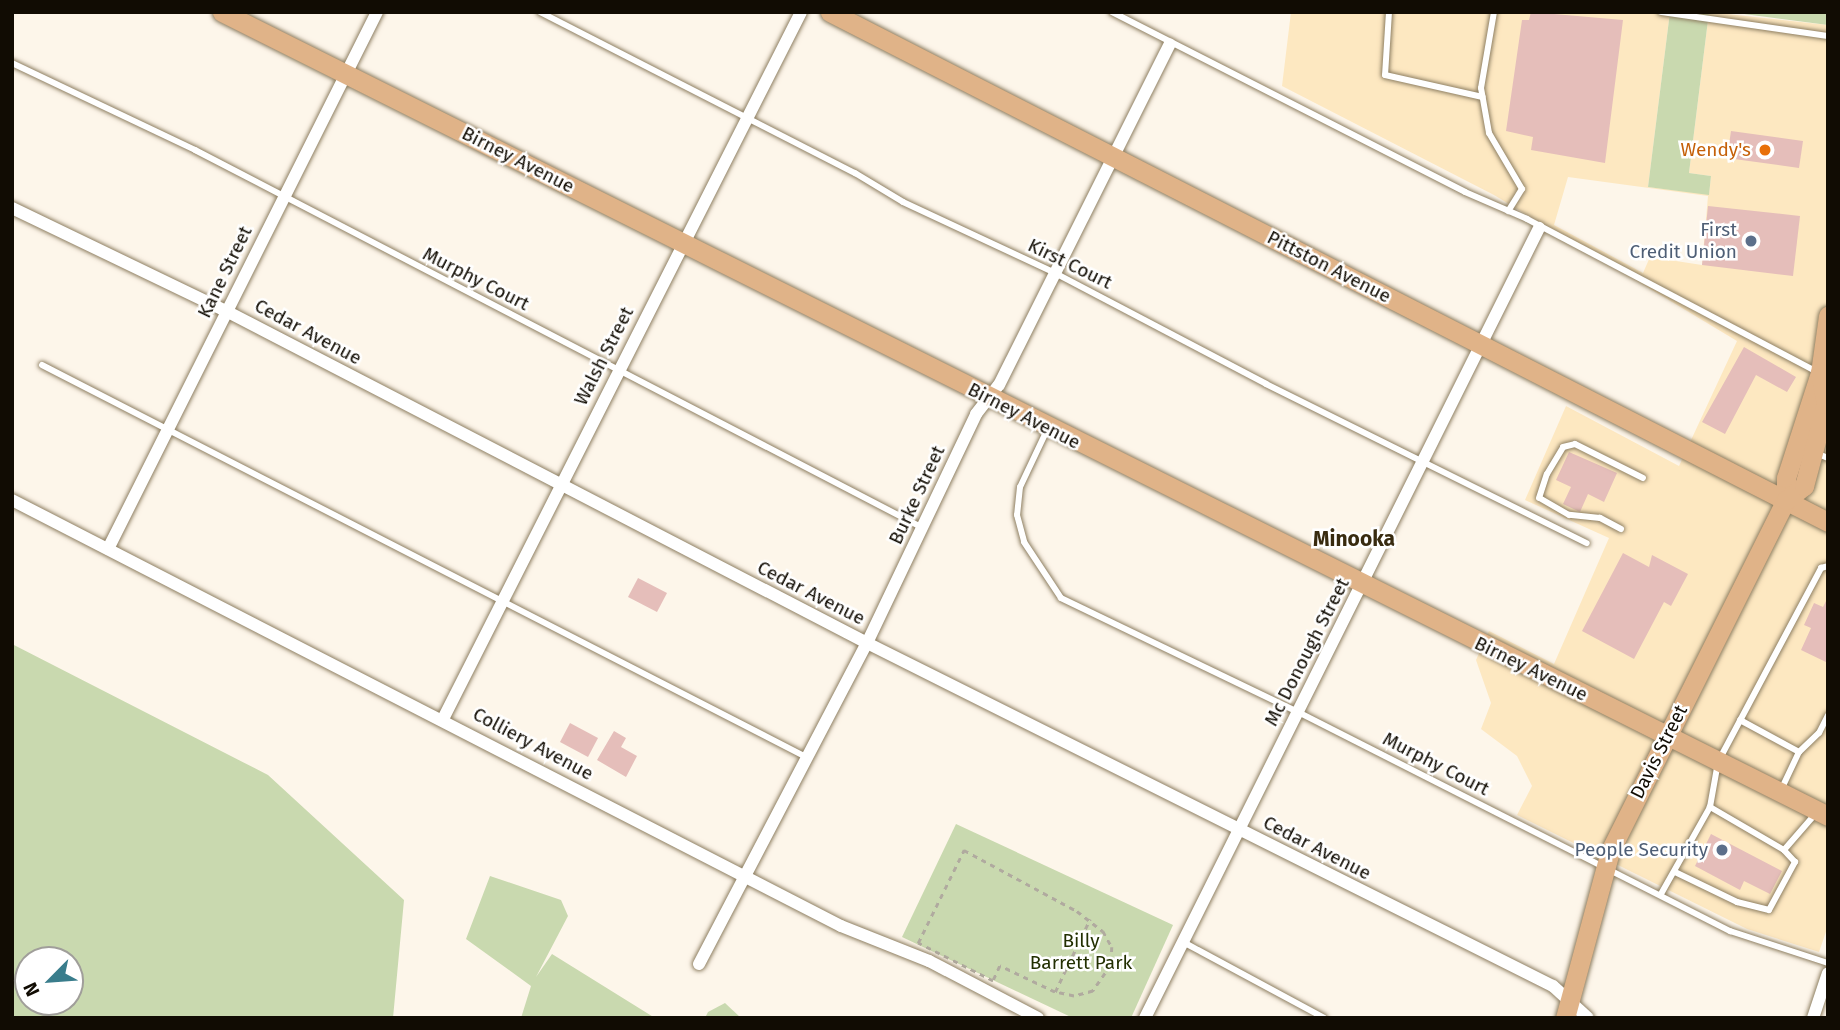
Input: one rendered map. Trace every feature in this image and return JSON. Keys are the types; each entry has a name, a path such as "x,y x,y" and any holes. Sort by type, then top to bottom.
{"main road":[{"name":"Birney Avenue","path":"222,12 347,72 1048,429 1823,814"},
{"name":"Pittston Avenue","path":"830,12 1828,522"},
{"name":"Davis Street","path":"1786,500 1786,478 1820,373 1828,316"},
{"name":"Davis Street","path":"1567,1009 1605,866 1786,500 1804,486 1822,455 1826,404 1820,373"}],"street":[{"name":"Kane Street","path":"108,549 377,12"},
{"name":"Walsh Street","path":"443,719 500,601 801,12"},
{"name":"Burke Street","path":"699,964 737,895 743,875 867,643 976,414 988,398 1055,273 1170,44"},
{"name":"Cedar Avenue","path":"12,208 228,312 867,643 1553,986 1567,1009 1588,1018"},
{"name":"Mc Donough Street","path":"1145,1018 1242,831 1296,711 1426,460 1539,228"},
{"name":"Colliery Avenue","path":"12,500 443,719 841,926 929,961 1038,1018"},
{"path":"1813,1018 1828,973"}],"lane":[{"name":"Kirst Court","path":"540,12 903,202 1055,273 1266,384 1426,460 1587,543"},
{"path":"1112,12 1170,44 1508,211 1820,373"},
{"path":"1389,12 1385,75 1483,97"},
{"path":"1494,12 1483,97 1489,133 1522,189 1508,211"},
{"path":"1661,12 1828,36"},
{"name":"Murphy Court","path":"12,63 284,195 923,528"},
{"path":"42,365 806,757"},
{"path":"1802,427 1822,455"},
{"name":"Murphy Court","path":"1048,429 1020,487 1017,515 1024,542 1041,574 1061,598 1296,711 1740,936 1828,963"},
{"path":"1621,529 1600,519 1569,515 1539,498 1563,447 1576,444 1643,478"},
{"path":"1661,894 1710,807 1718,762 1824,567"},
{"path":"1779,792 1799,752 1819,733 1828,715"},
{"path":"1740,720 1799,752"},
{"path":"1675,872 1737,902 1769,910 1795,862 1784,850 1710,807"},
{"path":"1784,850 1823,814"},
{"path":"1185,943 1324,1018"}],"path":[{"path":"964,850 1090,919 1112,947 1111,965 1093,990 1074,996 1055,992 1000,966 993,981 918,943 964,850"},
{"path":"1055,992 1090,919"}],"shaded area":[{"path":"1291,12 1670,12 1648,187 1709,194 1711,176 1689,173 1709,12 1828,25 1828,926 1819,952 1747,929 1517,815 1532,786 1517,756 1481,729 1491,703 1476,660 1489,631 1554,664 1609,538 1525,500 1566,406 1679,466 1737,341 1494,195 1282,86","holes":["1568,177 1708,196 1702,265 1650,257 1643,273 1554,225"]}],"green space":[{"path":"1670,12 1709,12 1689,173 1711,176 1709,195 1648,187"},
{"path":"1729,12 1828,12 1828,25"},
{"path":"12,644 268,775 404,900 393,1018 12,1018"},
{"name":"Billy Barrett Park","path":"956,824 1173,925 1131,1018 1073,1018 902,937"},
{"path":"490,876 561,900 568,916 536,977 552,954 655,1018 521,1018 531,986 466,939"},
{"path":"725,1003 741,1018 705,1018 708,1012"}],"building":[{"path":"1531,12 1623,20 1605,163 1531,150 1533,137 1506,131 1522,20 1529,20"},
{"name":"Wendy's","path":"1731,131 1803,141 1799,168 1727,158"},
{"name":"First Credit Union","path":"1708,206 1800,216 1793,276 1702,265"},
{"path":"1744,347 1796,377 1787,392 1756,375 1725,434 1702,422"},
{"path":"1569,452 1617,473 1604,502 1588,494 1580,512 1563,504 1571,487 1556,480"},
{"path":"1623,553 1649,567 1652,555 1688,574 1671,606 1664,602 1634,659 1582,631"},
{"path":"638,578 667,593 657,612 628,597"},
{"path":"1828,597 1828,663 1801,650 1811,628 1804,625 1814,603 1823,607"},
{"path":"570,723 598,738 588,757 560,742"},
{"path":"614,731 626,738 621,747 637,756 626,777 597,760"},
{"name":"People Security","path":"1711,834 1782,871 1770,894 1744,881 1740,890 1695,866"}],"place":[{"name":"Wendy's","path":"1765,150"},
{"name":"First Credit Union","path":"1751,241"},
{"name":"People Security","path":"1722,850"}],"district":[{"name":"Minooka","path":"1354,539"}]}
